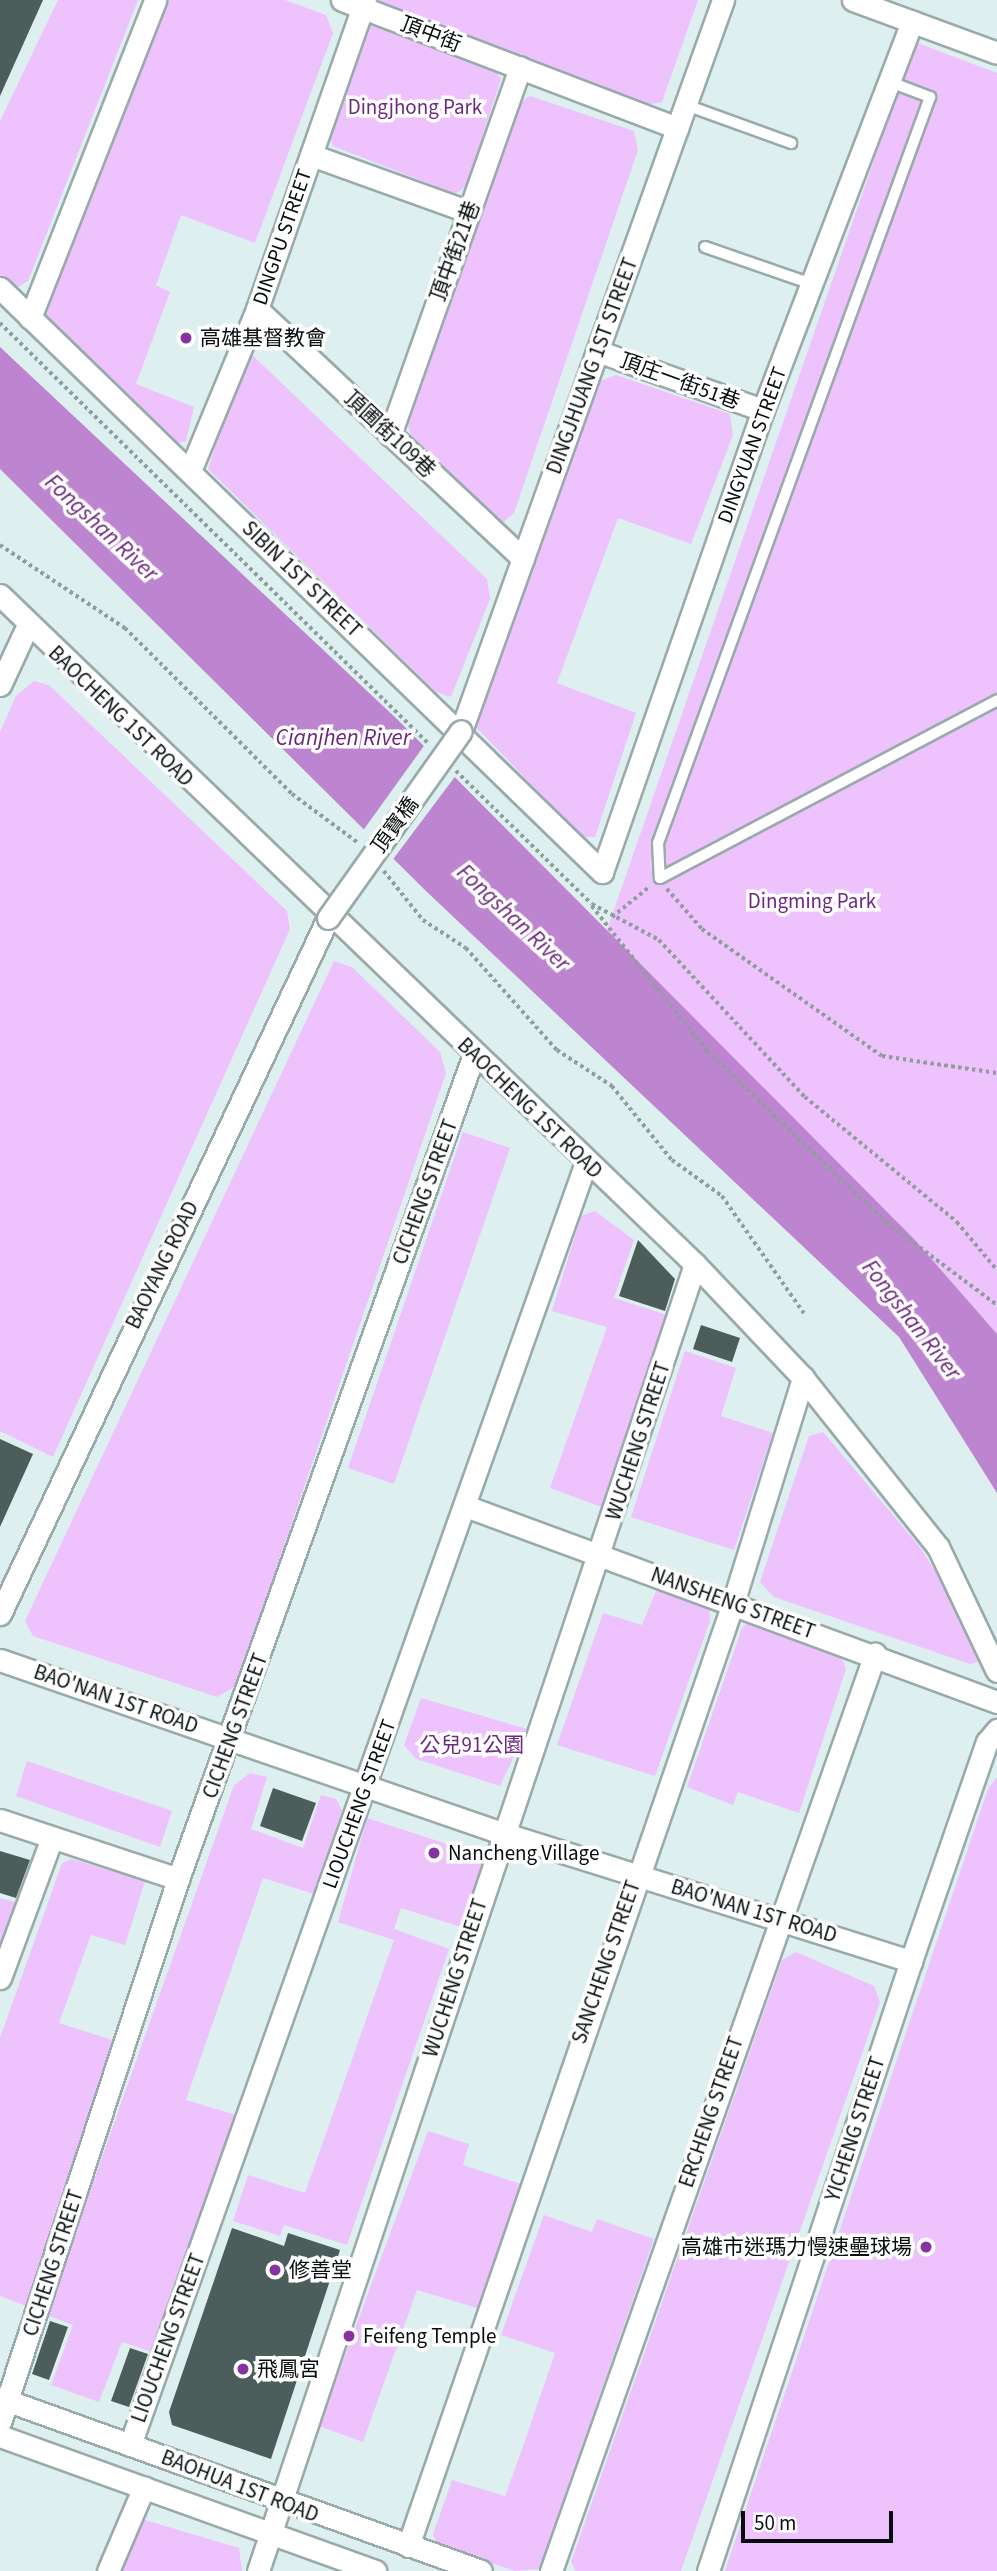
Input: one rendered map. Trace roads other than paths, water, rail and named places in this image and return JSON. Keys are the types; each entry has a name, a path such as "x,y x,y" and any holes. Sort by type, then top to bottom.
{"street":[{"path":"30,318 155,0"},
{"name":"頂中街","path":"342,0 364,4 677,128"},
{"name":"DINGJHUANG 1ST STREET","path":"461,731 723,0"},
{"path":"853,0 997,53"},
{"name":"DINGPU STREET","path":"190,471 257,309 364,4"},
{"name":"DINGYUAN STREET","path":"602,872 763,410 912,22"},
{"name":"頂中街21巷","path":"390,435 520,68"},
{"path":"312,155 469,212"},
{"name":"SIBIN 1ST STREET","path":"0,288 461,731 602,872"},
{"name":"頂圃街109巷","path":"257,309 523,559"},
{"name":"頂庄一街51巷","path":"597,351 763,410"},
{"name":"BAOCHENG 1ST ROAD","path":"0,595 328,918 695,1264 803,1378 938,1547 997,1671"},
{"path":"0,685 28,625"},
{"name":"頂寶橋","path":"328,918 461,731"},
{"name":"BAOYANG ROAD","path":"0,1614 328,918"},
{"name":"CICHENG STREET","path":"0,2421 4,2400 178,1879 231,1739 474,1054"},
{"name":"LIOUCHENG STREET","path":"130,2445 365,1786 468,1507 586,1161"},
{"name":"WUCHENG STREET","path":"258,2571 502,1833 602,1556 695,1264"},
{"name":"SANCHENG STREET","path":"408,2546 636,1874 733,1604 803,1378"},
{"name":"NANSHENG STREET","path":"468,1507 876,1654 997,1702"},
{"name":"ERCHENG STREET","path":"551,2571 779,1918 876,1654"},
{"name":"BAO'NAN 1ST ROAD","path":"0,1660 502,1833 911,1961"},
{"name":"YICHENG STREET","path":"708,2571 911,1961 987,1742 997,1730"},
{"path":"0,1820 51,1840 178,1879"},
{"path":"0,1978 51,1840"},
{"name":"BAOHUA 1ST ROAD","path":"4,2400 282,2504 481,2571"},
{"name":"BAOHUA 1ST ROAD","path":"0,2436 375,2571"},
{"path":"108,2571 144,2487"}],"lane":[{"path":"890,82 930,97 658,843 660,878 997,700"},
{"path":"686,105 790,143"},
{"path":"705,247 812,284"}],"water":[{"name":"Cianjhen River","path":"0,347 398,720 913,1238 997,1334 997,1493 899,1337 427,892 0,469"}],"place":[{"name":"高雄基督教會","path":"186,338"},
{"name":"Nancheng Village","path":"434,1853"},
{"name":"高雄市迷瑪力慢速壘球場","path":"926,2247"},
{"name":"修善堂","path":"275,2270"},
{"name":"Feifeng Temple","path":"349,2336"},
{"name":"飛鳳宮","path":"243,2369"}],"park label":[{"name":"Dingjhong Park","path":"415,107"},
{"name":"Dingming Park","path":"812,901"},
{"name":"公兒91公園","path":"472,1745"}],"water label":[{"name":"Fongshan River","path":"101,528"},
{"name":"Fongshan River","path":"513,918"},
{"name":"Fongshan River","path":"911,1320"}]}
